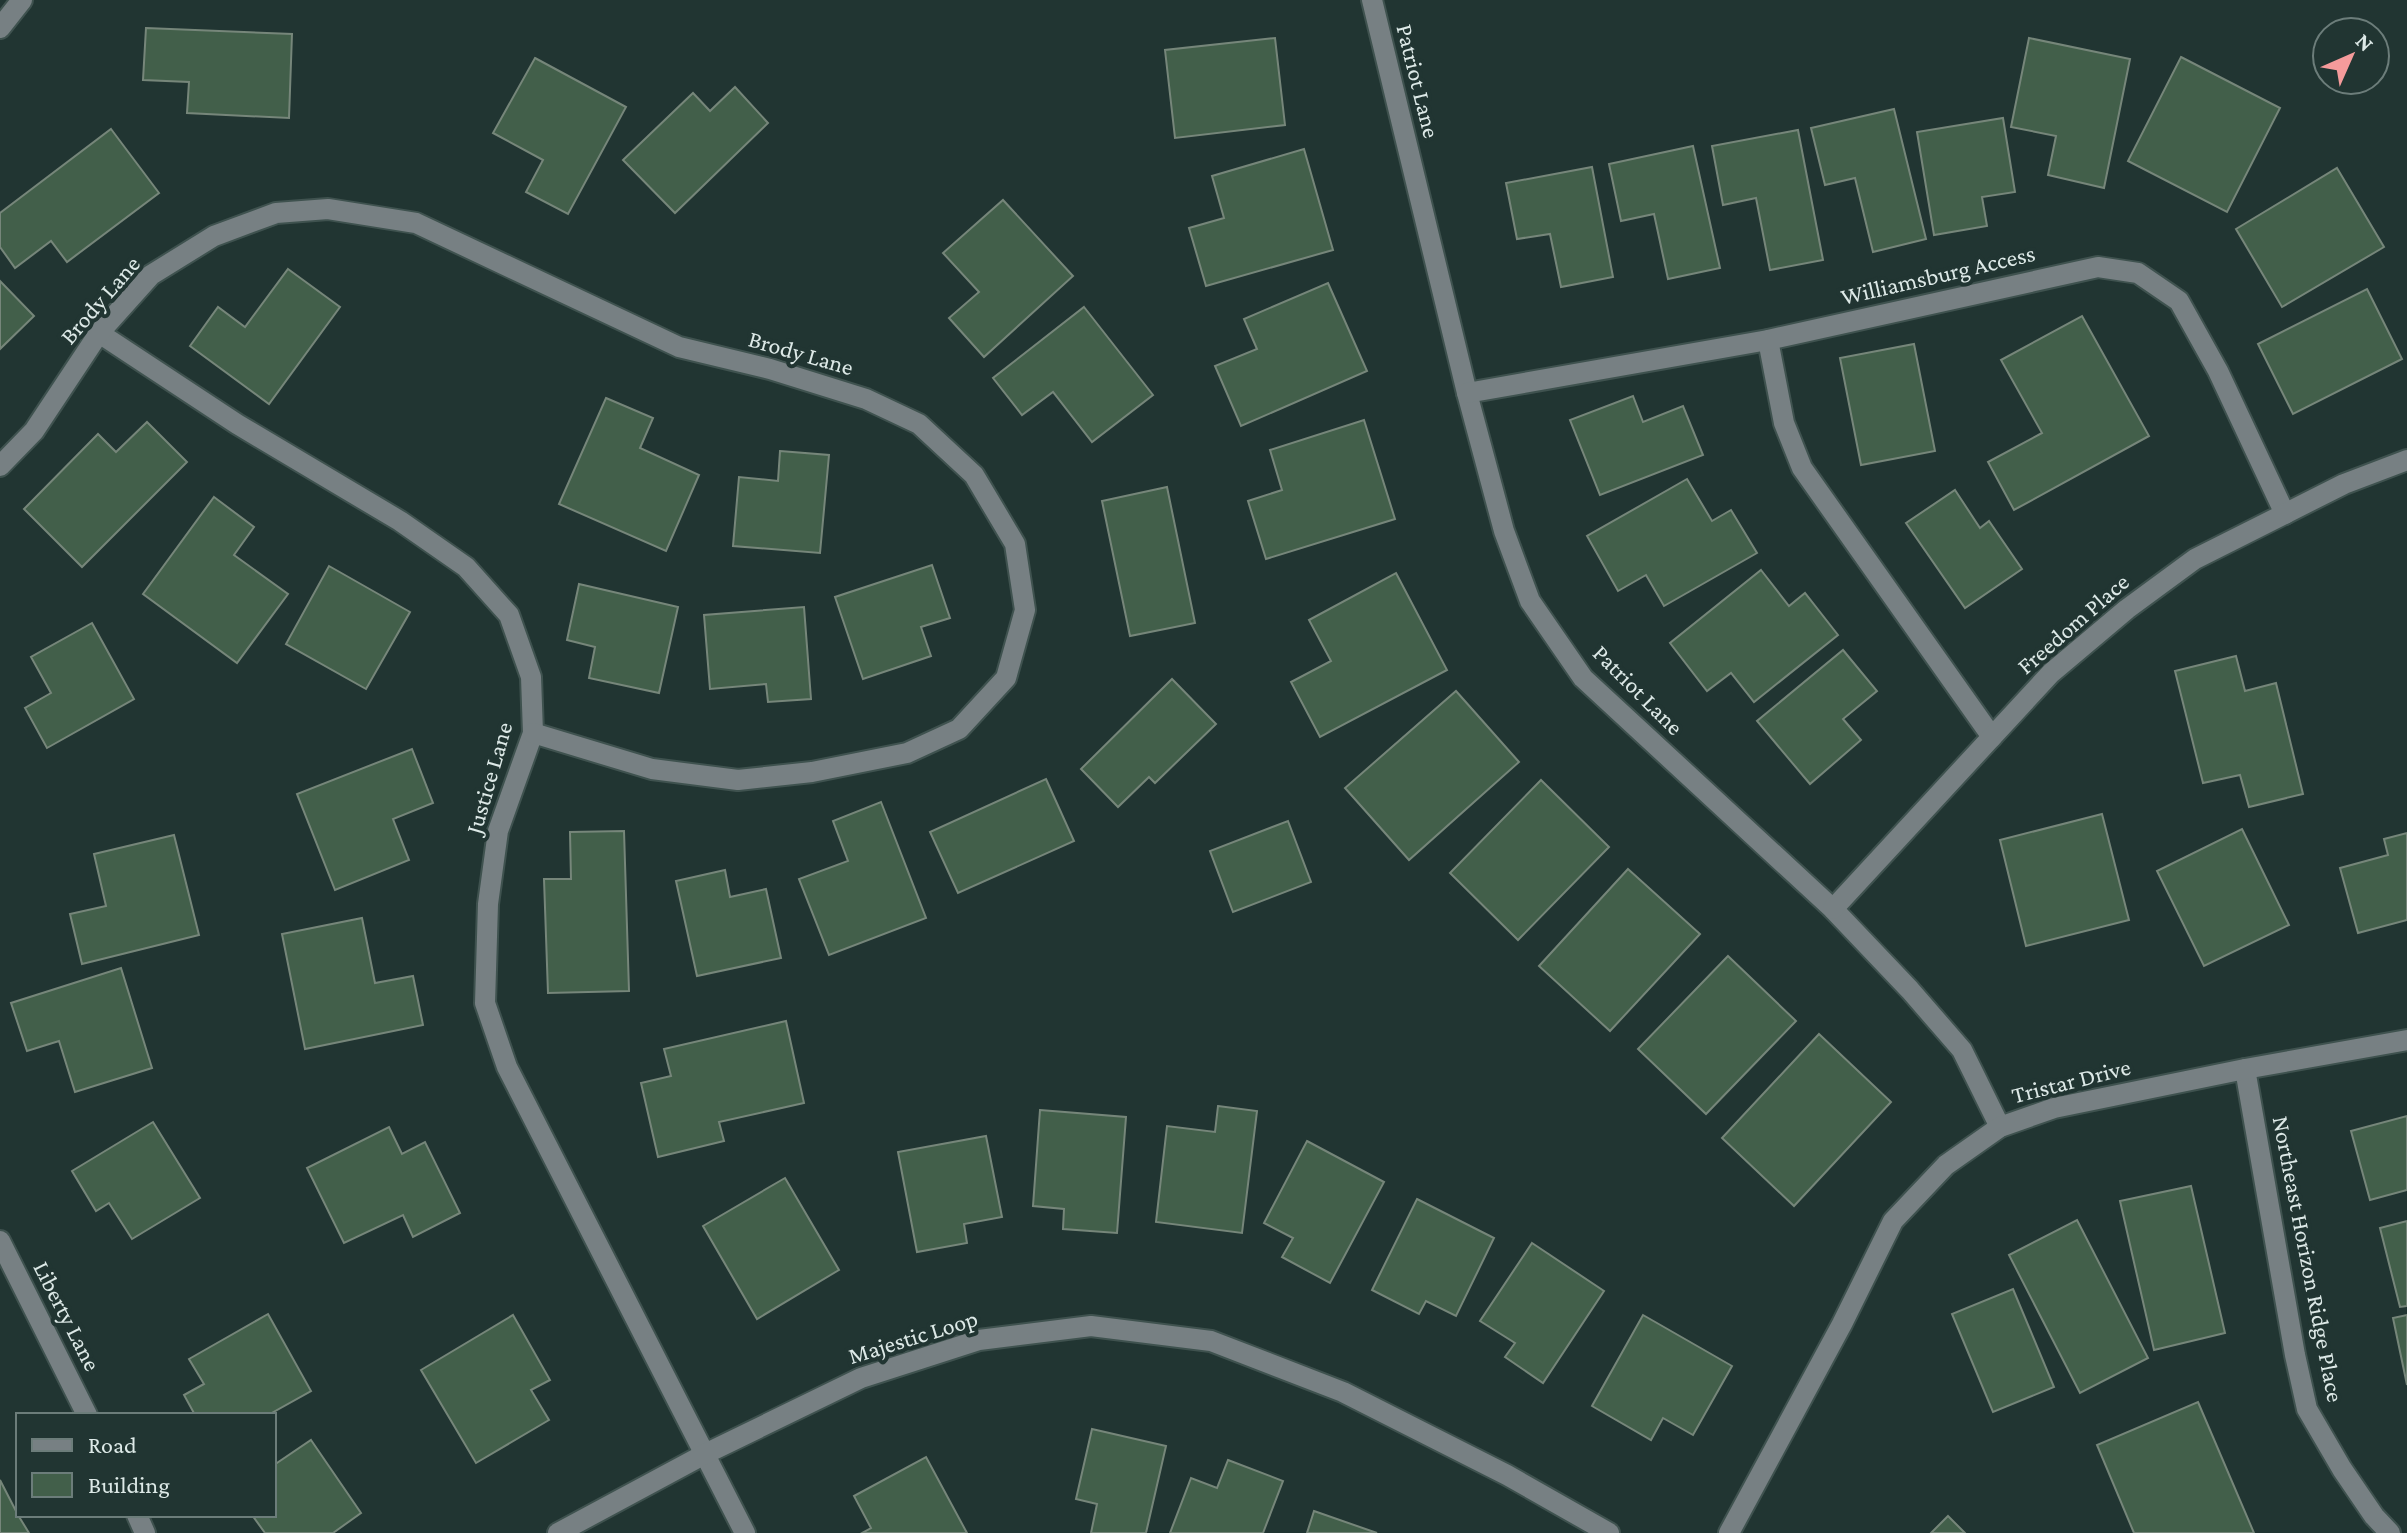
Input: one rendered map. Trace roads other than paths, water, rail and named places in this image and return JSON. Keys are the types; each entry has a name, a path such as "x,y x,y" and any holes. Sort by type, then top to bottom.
{"street":[{"path":"0,28 22,0"},
{"name":"Patriot Lane","path":"1372,0 1467,393 1504,531 1530,601 1583,678 1833,909 1910,990 1962,1050 2000,1127"},
{"name":"Brody Lane","path":"0,466 34,431 99,333 151,275 214,236 276,213 328,209 416,223 679,347 770,369 866,399 919,424 974,475 1015,544 1025,610 1006,678 959,729 907,753 812,772 738,780 652,769 533,733"},
{"name":"Williamsburg Access","path":"1467,393 1768,340 2098,267 2138,273 2179,301 2218,371 2285,514"},
{"name":"Justice Lane","path":"99,333 237,424 400,521 466,567 509,615 531,677 533,733 498,831 488,904 485,1003 507,1067 745,1533"},
{"path":"1768,340 1784,423 1802,468 1992,737"},
{"name":"Freedom Place","path":"1833,909 2051,673 2127,609 2195,559 2344,484 2407,460"},
{"name":"Tristar Drive","path":"1729,1533 1842,1324 1893,1221 1946,1165 2000,1127 2054,1108 2407,1040"},
{"name":"Northeast Horizon Ridge Place","path":"2245,1069 2307,1409 2342,1469 2374,1516 2390,1533"},
{"name":"Liberty Lane","path":"0,1241 86,1413"},
{"name":"Majestic Loop","path":"558,1533 705,1454 861,1378 979,1340 1091,1326 1211,1341 1343,1392 1507,1475 1609,1533"}]}
